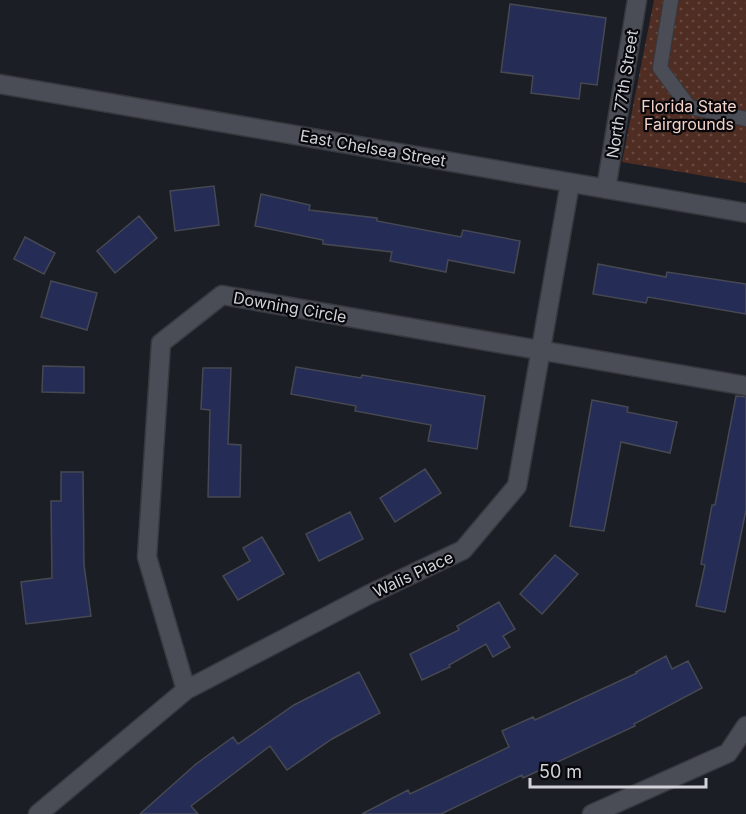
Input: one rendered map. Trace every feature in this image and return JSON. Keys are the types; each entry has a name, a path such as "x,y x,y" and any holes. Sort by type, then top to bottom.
{"street":[{"name":"North 77th Street","path":"606,189 637,0"},
{"name":"East Chelsea Street","path":"0,84 746,213"},
{"name":"Walis Place","path":"38,814 186,690 368,595 463,550 518,486 570,183"},
{"name":"Downing Circle","path":"186,690 147,557 161,344 222,295 746,386"},
{"path":"592,814 728,753 746,726"}],"lane":[{"path":"671,0 660,68 688,107 746,119"}],"green space":[{"name":"Florida State Fairgrounds","path":"654,0 746,0 746,183 622,162"}],"building":[{"path":"510,4 606,18 597,85 581,83 579,99 531,93 533,76 501,72"},
{"path":"214,186 219,225 175,231 170,191"},
{"path":"261,194 310,205 309,210 377,218 377,221 461,237 463,230 520,241 514,273 448,260 446,272 390,261 392,252 323,244 323,240 255,226"},
{"path":"139,216 157,238 115,273 97,251"},
{"path":"25,237 55,253 44,274 14,259"},
{"path":"598,264 666,277 667,272 746,284 746,314 648,297 646,303 593,294"},
{"path":"51,281 97,293 87,330 41,317"},
{"path":"43,366 84,367 84,393 42,392"},
{"path":"296,367 361,378 362,375 485,396 477,449 428,441 431,425 355,411 356,406 291,394"},
{"path":"203,368 231,368 228,444 241,445 240,497 208,497 210,410 201,409"},
{"path":"736,396 746,397 746,510 725,612 696,606 705,565 701,564 712,505 715,505"},
{"path":"592,400 628,407 627,412 677,422 670,453 621,442 604,531 570,526"},
{"path":"425,469 441,493 395,522 380,498"},
{"path":"61,472 83,472 84,565 91,616 26,624 21,582 52,578 51,501 61,501"},
{"path":"350,512 363,539 319,561 306,534"},
{"path":"262,537 284,574 238,600 223,576 250,561 243,548"},
{"path":"555,555 578,574 542,614 520,594"},
{"path":"499,602 515,629 503,636 510,647 493,657 486,644 449,665 450,667 422,680 410,654 459,630 457,626"},
{"path":"666,656 672,669 688,661 702,688 634,724 635,726 523,778 522,775 441,814 362,814 408,790 410,794 509,747 502,731 533,717 535,720 637,673"},
{"path":"359,672 380,713 332,739 287,770 270,746 191,806 198,814 140,814 196,764 233,737 238,744 294,705"}]}
